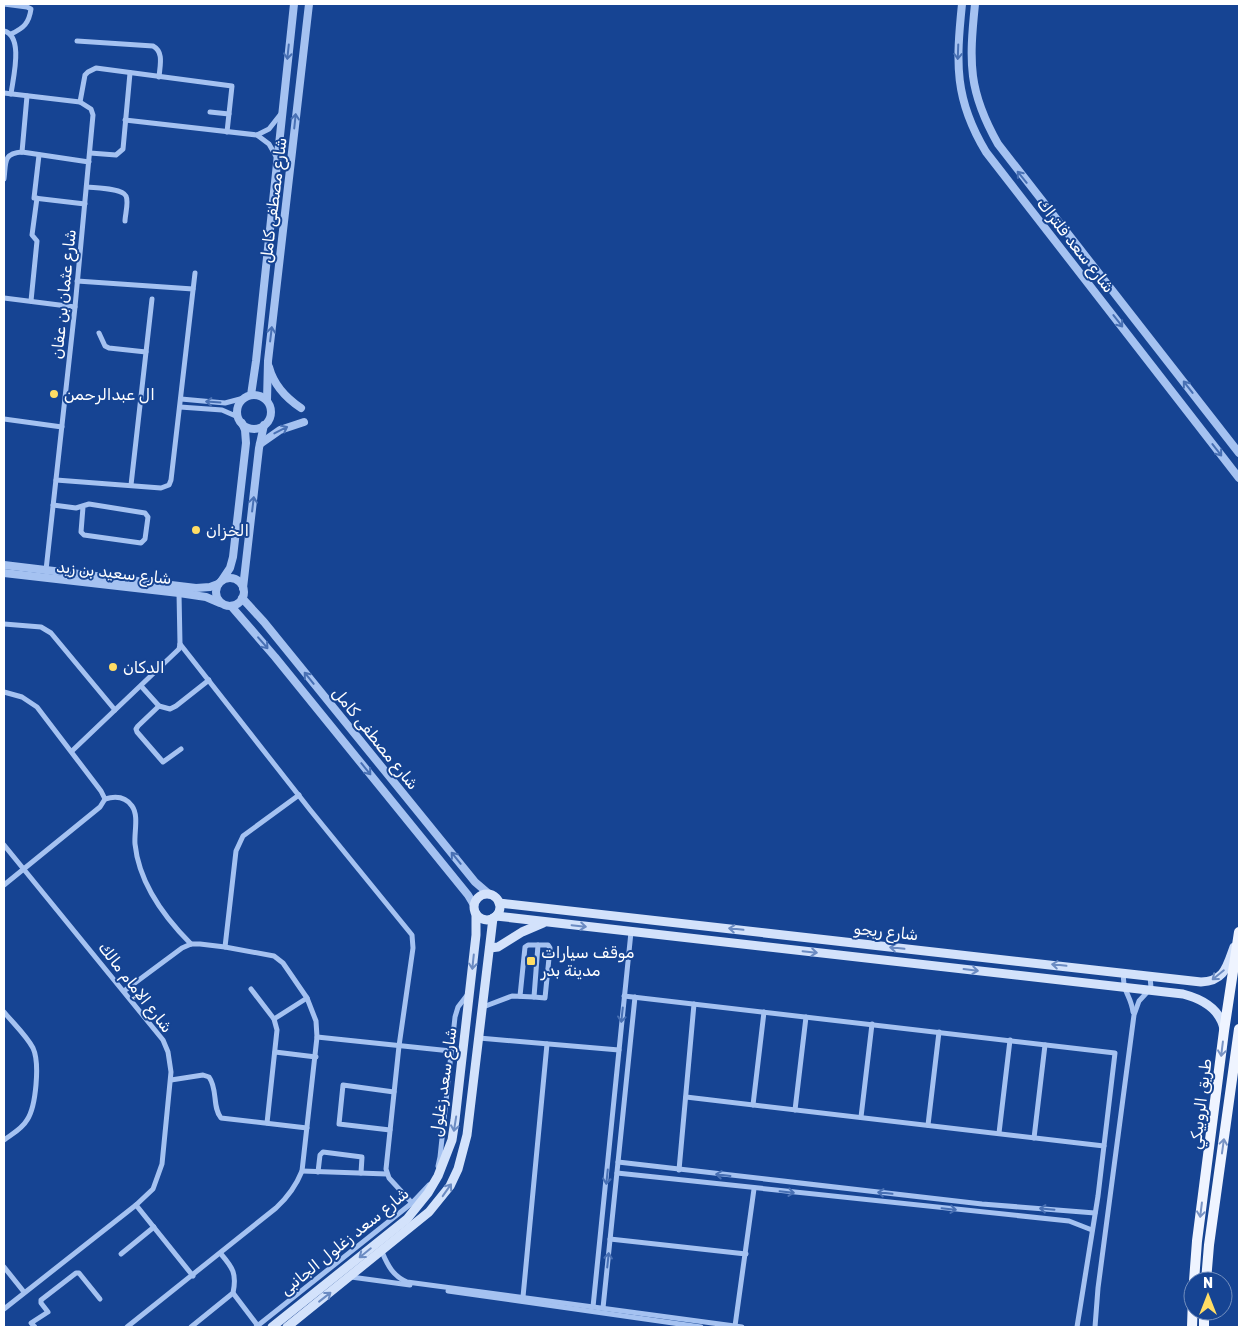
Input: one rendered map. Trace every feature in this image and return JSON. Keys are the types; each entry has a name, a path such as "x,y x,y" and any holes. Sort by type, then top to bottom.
{"main road":[{"path":"489,894 495,897 499,903 499,910 494,917 484,919 475,910 477,898 481,895 489,894"},
{"name":"شارع ريجو","path":"499,903 1202,982 1214,980 1223,973 1239,932"},
{"path":"522,919 523,906"},
{"name":"شارع سعد زغلول","path":"287,1327 306,1306 406,1219 428,1193 438,1176 452,1140 455,1120 476,936 475,910"},
{"name":"شارع سعد زغلول","path":"272,1327 351,1277 429,1212 450,1186 458,1168 467,1135 494,917"},
{"name":"شارع ريجو","path":"494,917 1184,994 1206,1003 1215,1011 1222,1021 1224,1031"},
{"path":"490,948 498,947 522,932 545,922"},
{"name":"طريق الروبيكي","path":"1195,1271 1224,1031 1239,932"},
{"path":"791,950 792,936"},
{"name":"طريق الروبيكي","path":"1207,1271 1239,1029"}],"street":[{"path":"4,4 31,9 24,27 11,34"},
{"name":"شارع مصطفى كامل","path":"247,397 255,370 294,4"},
{"name":"شارع مصطفى كامل","path":"267,400 268,361 309,4"},
{"name":"شارع سعد فلتراك","path":"962,4 957,56 960,90 970,124 986,152 1239,478"},
{"name":"شارع سعد فلتراك","path":"975,4 971,44 973,82 984,120 998,144 1239,453"},
{"path":"4,31 11,34 16,44 11,94"},
{"path":"77,41 152,46 161,53 159,76"},
{"path":"4,93 80,102 85,75 96,68 232,86 228,132"},
{"path":"90,153 116,155 122,149 130,73"},
{"path":"22,152 28,96"},
{"name":"شارع عثمان بن عفان","path":"46,570 75,307 93,115 90,109 80,102"},
{"path":"210,112 229,114"},
{"path":"257,135 274,124 282,113"},
{"path":"125,120 257,135 269,144 277,158"},
{"path":"986,152 998,144"},
{"path":"992,160 1003,151"},
{"path":"4,178 6,160 9,155 14,153 22,152 89,162"},
{"path":"31,301 37,241 32,236 37,198 34,195 39,155"},
{"path":"87,187 120,191 125,194 127,198 124,221"},
{"path":"37,198 85,204"},
{"path":"1071,260 1082,251"},
{"path":"1081,272 1092,264"},
{"path":"56,480 164,488 170,483 195,273"},
{"path":"77,281 193,289"},
{"path":"4,298 75,307"},
{"path":"131,486 152,299"},
{"path":"99,333 105,346 109,348 146,352"},
{"path":"268,361 273,378 282,393 301,408"},
{"path":"255,370 260,376 267,371"},
{"path":"181,400 224,402 247,397 258,395 267,400 271,407 271,416 264,425 260,446 242,598 238,603 231,606 220,603 215,594 232,562 246,447 246,436 238,408 247,397"},
{"path":"180,407 222,410 250,428 264,425"},
{"path":"4,419 62,428"},
{"path":"246,447 260,446 280,430 304,422"},
{"path":"53,505 76,508 89,504 145,513 148,517 145,539 141,543 84,535 81,532 84,507"},
{"path":"232,562 245,564"},
{"name":"شارع سعيد بن زيد","path":"4,565 202,588 220,582"},
{"name":"شارع سعيد بن زيد","path":"4,573 179,593 200,596 220,603"},
{"path":"220,582 232,578 237,580 243,588"},
{"path":"200,596 203,592 202,588"},
{"path":"72,751 176,652 180,644 179,593"},
{"name":"شارع مصطفى كامل","path":"242,598 472,878 489,894"},
{"name":"شارع مصطفى كامل","path":"231,606 275,656 460,886 475,910"},
{"path":"4,624 41,628 51,632 115,710"},
{"path":"180,644 412,936 413,948 399,1046 386,1168 389,1178 412,1203"},
{"path":"141,686 159,706 166,710 173,708 209,680"},
{"path":"4,692 16,694 30,701 72,751 105,799"},
{"path":"159,706 138,726 137,732 163,762 181,749"},
{"path":"225,947 237,846 243,836 299,795"},
{"path":"4,885 100,807 105,799 120,797 128,800 136,814 135,845 145,879 158,905 191,944"},
{"name":"شارع الإمام مالك","path":"4,845 124,991 166,1046 170,1059 164,1155 153,1189 136,1205 4,1309"},
{"path":"460,886 472,878"},
{"path":"593,1307 631,932"},
{"path":"124,991 182,948 191,944 225,947 274,956 283,963 306,998 316,1021 317,1037 302,1171 288,1198 127,1327"},
{"path":"483,1007 512,996 546,998 550,948 548,945 528,944 525,947 520,996"},
{"path":"534,997 538,945"},
{"path":"1124,972 1122,982 1132,1003 1134,1015"},
{"path":"1095,1327 1098,1288 1134,1015 1139,1000 1150,990 1152,985 1150,976"},
{"path":"251,989 274,1019 277,1030 267,1123"},
{"name":"شارع سعد زغلول الجانبى","path":"257,1326 412,1203 433,1178 440,1157 456,1011 470,992"},
{"path":"624,996 1115,1053 1095,1213 1077,1327"},
{"path":"604,1308 635,997"},
{"path":"274,1019 306,998"},
{"path":"679,1170 694,1004"},
{"path":"4,1012 30,1043 36,1056 36,1062 33,1103 28,1118 24,1125 4,1140"},
{"path":"753,1105 764,1012"},
{"path":"796,1110 806,1017"},
{"path":"861,1118 872,1024"},
{"path":"928,1125 939,1032"},
{"path":"317,1037 451,1051"},
{"path":"479,1038 619,1050"},
{"path":"999,1133 1010,1040"},
{"path":"524,1297 547,1044"},
{"path":"1034,1138 1045,1044"},
{"path":"276,1052 316,1057"},
{"path":"170,1080 209,1077 213,1082 219,1117 307,1128"},
{"path":"390,1130 339,1124 343,1085 394,1092"},
{"path":"615,1093 625,1094"},
{"path":"686,1097 1104,1146"},
{"path":"318,1172 320,1155 323,1152 362,1157 361,1173"},
{"path":"618,1162 928,1198 1095,1213"},
{"path":"666,1168 666,1179"},
{"path":"302,1171 387,1174"},
{"path":"617,1173 1069,1222 1092,1230"},
{"path":"735,1326 754,1188"},
{"path":"928,1198 928,1207"},
{"path":"136,1205 193,1276"},
{"path":"121,1254 154,1227"},
{"path":"610,1239 746,1254"},
{"path":"382,1252 390,1270 400,1279 407,1282 742,1327"},
{"path":"220,1254 233,1268 235,1276 233,1293 257,1326"},
{"path":"4,1267 24,1292"},
{"path":"34,1327 31,1323 48,1312 41,1303 41,1300 76,1273 79,1273 100,1299"},
{"path":"351,1277 683,1326 701,1327"},
{"path":"191,1327 233,1293"},
{"path":"658,1322 664,1327"}],"place":[{"name":"ال عبدالرحمن","path":"54,394"},
{"name":"الخزان","path":"196,530"},
{"name":"الدكان","path":"113,667"},
{"name":"موقف سيارات مدينة بدر","path":"531,961"}]}
